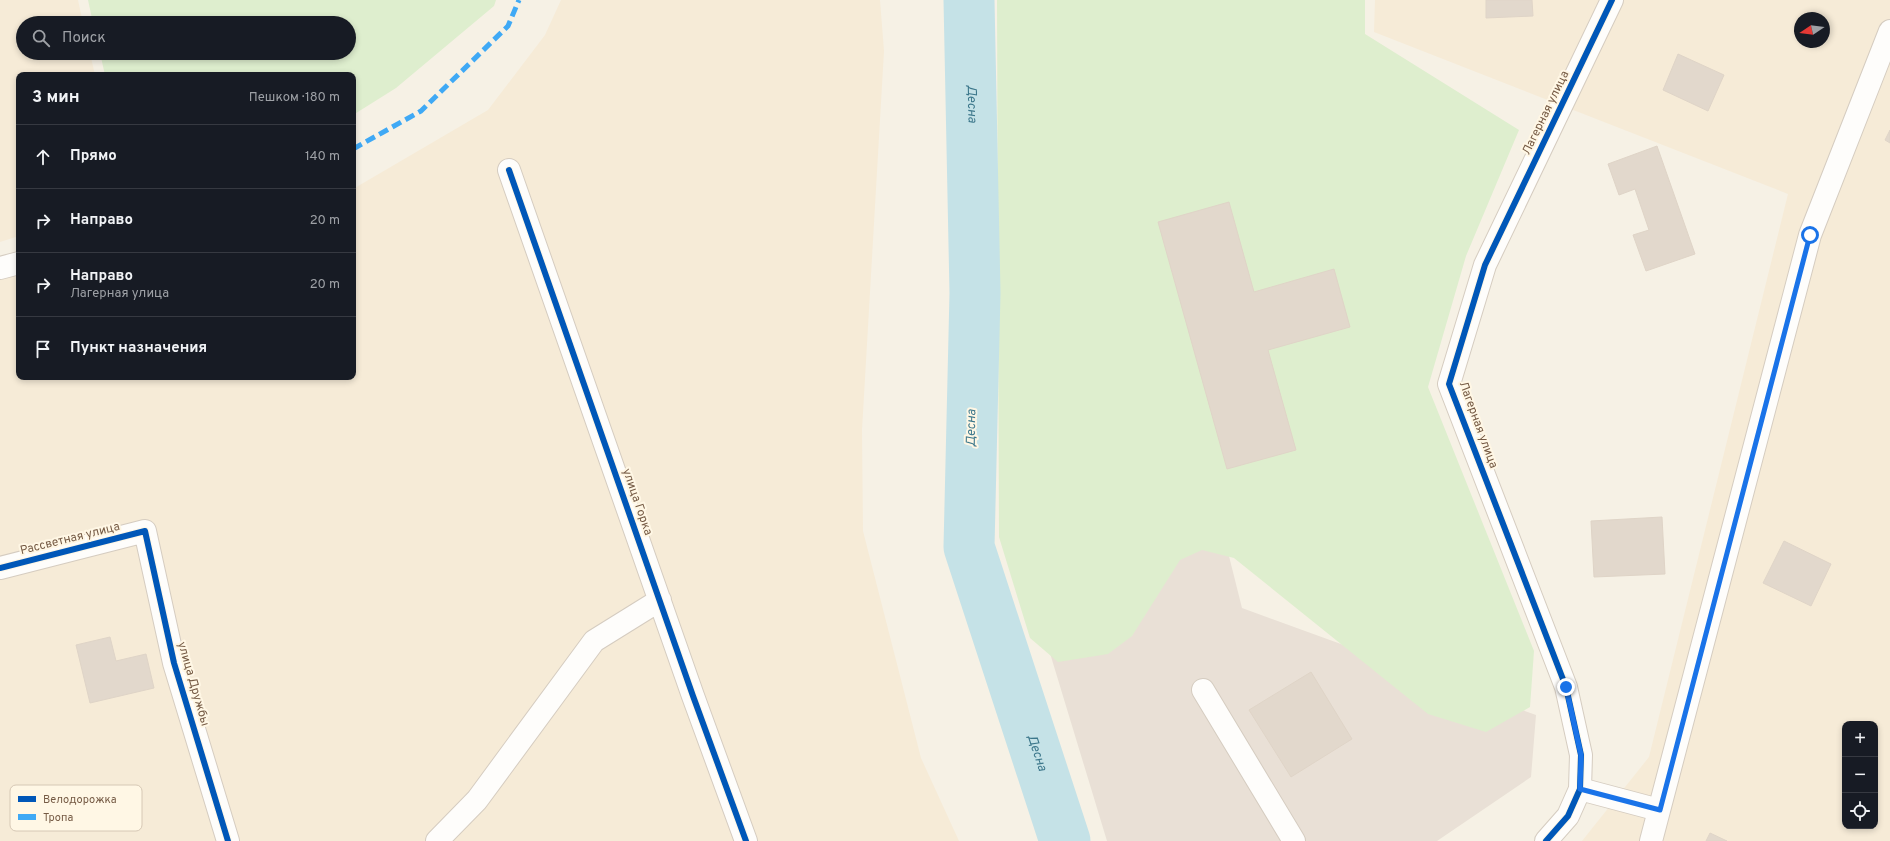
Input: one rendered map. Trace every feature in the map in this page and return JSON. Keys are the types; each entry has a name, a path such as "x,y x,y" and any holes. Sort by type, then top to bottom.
{"street":[{"name":"Лагерная улица","path":"1546,841 1568,816 1580,789 1581,755 1566,687 1449,384 1485,265 1612,0"},
{"path":"1651,841 1810,235 1890,31"},
{"name":"улица Горка","path":"509,170 746,841"},
{"path":"0,268 16,264"},
{"name":"Рассветная улица","path":"0,568 145,531"},
{"name":"улица Дружбы","path":"145,531 174,663 228,841"},
{"path":"437,841 477,800 594,641 660,600"},
{"path":"1203,690 1294,841"},
{"path":"1580,789 1660,810"}],"shaded area":[{"path":"0,0 78,0 81,16 16,16 16,60 92,60 94,72 16,72 16,237 0,242"},
{"path":"561,0 880,0 884,51 862,430 863,531 921,758 959,841 0,841 0,274 16,270 16,380 356,380 356,187 488,110 545,35"},
{"path":"1375,0 1890,0 1890,841 1582,841 1649,757 1788,194 1374,32"},
{"path":"1133,173 1242,608 1536,715 1531,777 1437,841 1107,841 1015,538"}],"green space":[{"path":"88,0 496,0 494,6 396,88 356,113 356,72 104,72 102,60 356,60 356,16 91,16"},
{"path":"997,0 1365,0 1365,34 1519,130 1466,256 1428,387 1534,651 1530,707 1486,732 1428,714 1234,558 1202,550 1180,560 1132,636 1108,654 1058,662 1030,638 999,537"}],"building":[{"path":"1486,0 1532,0 1533,16 1486,18"},
{"path":"1678,54 1724,75 1708,111 1663,90"},
{"path":"1890,130 1890,143 1885,140"},
{"path":"1657,146 1695,254 1646,271 1633,235 1649,230 1635,189 1619,195 1608,164"},
{"path":"1229,202 1254,292 1334,269 1350,327 1268,350 1296,450 1227,469 1158,222"},
{"path":"1662,517 1665,574 1594,577 1591,521"},
{"path":"1784,541 1831,564 1811,606 1763,583"},
{"path":"110,637 116,661 146,654 154,688 90,703 76,645"},
{"path":"1311,672 1352,739 1291,777 1249,710"},
{"path":"1710,833 1727,841 1706,841"}],"waterway":[{"name":"Десна","path":"969,0 975,293 969,547 1065,841"}],"marked path":[{"path":"356,147 421,111 508,26 519,0"}],"cycle path":[{"path":"1546,841 1568,816 1580,789 1581,755 1566,687 1449,384 1485,265 1612,0"},
{"path":"509,170 693,696 746,841"},
{"path":"0,568 145,531 174,663 228,841"}],"route":[{"path":"1566,687 1581,755 1580,789 1660,810 1810,235"}]}
